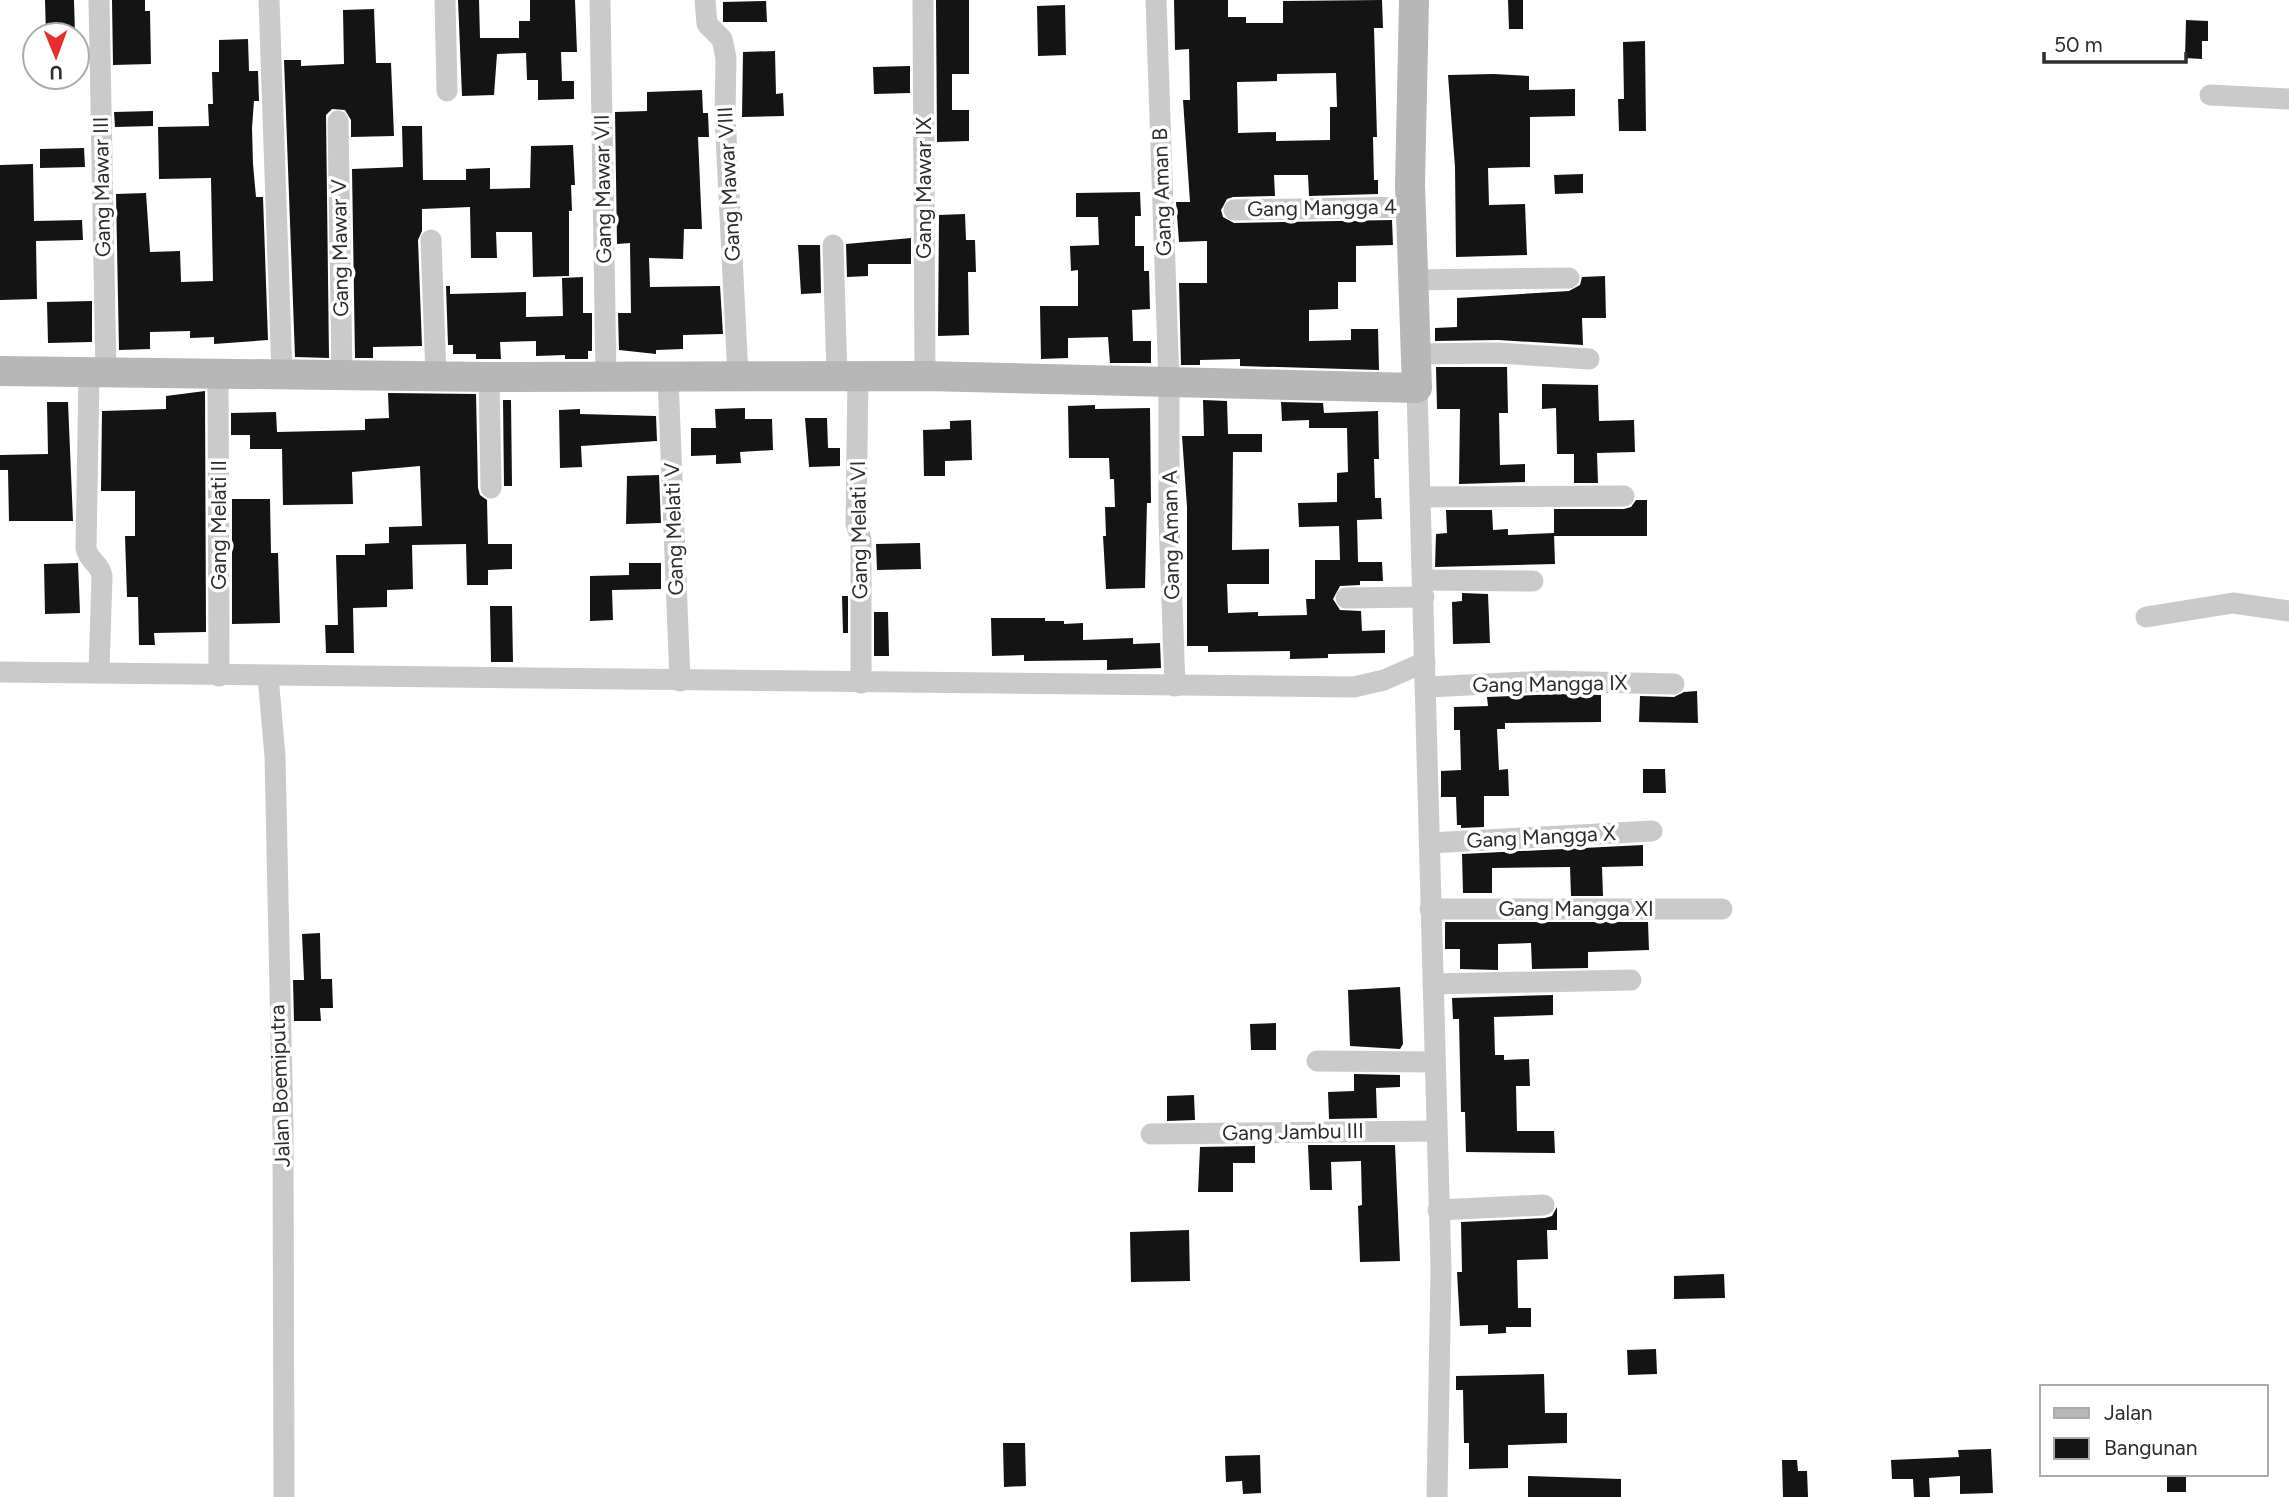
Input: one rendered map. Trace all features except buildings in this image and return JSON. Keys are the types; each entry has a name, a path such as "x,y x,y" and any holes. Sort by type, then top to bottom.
{"street":[{"name":"Gang Mawar III","path":"99,0 98,374 86,548 90,560 100,567 103,576 99,672"},
{"path":"269,0 282,374"},
{"path":"445,0 447,91"},
{"name":"Gang Mawar VII","path":"600,0 606,377"},
{"name":"Gang Mawar VIII","path":"705,0 707,24 722,39 726,49 725,115 738,376"},
{"name":"Gang Mawar IX","path":"923,0 925,376"},
{"name":"Gang Aman B","path":"1156,0 1169,384"},
{"path":"1414,0 1411,207 1427,687 1430,909 1441,1269 1437,1497"},
{"path":"2210,95 2289,99"},
{"name":"Gang Mawar V","path":"338,121 342,375"},
{"name":"Gang Mangga 4","path":"1234,210 1411,207"},
{"path":"431,240 436,376"},
{"name":"Gang Melati VI","path":"832,245 848,376 856,524 861,539 861,683"},
{"path":"1413,280 1569,278"},
{"path":"1416,355 1498,353 1590,359"},
{"path":"0,371 489,377 925,376 1417,388"},
{"name":"Gang Melati II","path":"218,374 219,676"},
{"path":"489,377 491,488"},
{"name":"Gang Melati V","path":"667,377 680,681"},
{"name":"Gang Aman A","path":"1169,384 1169,519 1175,686"},
{"path":"1421,498 1625,496"},
{"path":"1346,598 1533,581"},
{"path":"2146,617 2234,603 2289,611"},
{"path":"0,672 1354,687 1384,680 1425,662"},
{"name":"Jalan Boemiputra","path":"268,676 275,757 276,952 283,1131 284,1497"},
{"name":"Gang Mangga IX","path":"1427,687 1549,681 1674,684"},
{"name":"Gang Mangga X","path":"1430,843 1652,831"},
{"name":"Gang Mangga XI","path":"1430,909 1722,909"},
{"path":"1433,984 1631,980"},
{"path":"1317,1061 1435,1062"},
{"name":"Gang Jambu III","path":"1151,1134 1436,1131"},
{"path":"1438,1210 1544,1205"}]}
